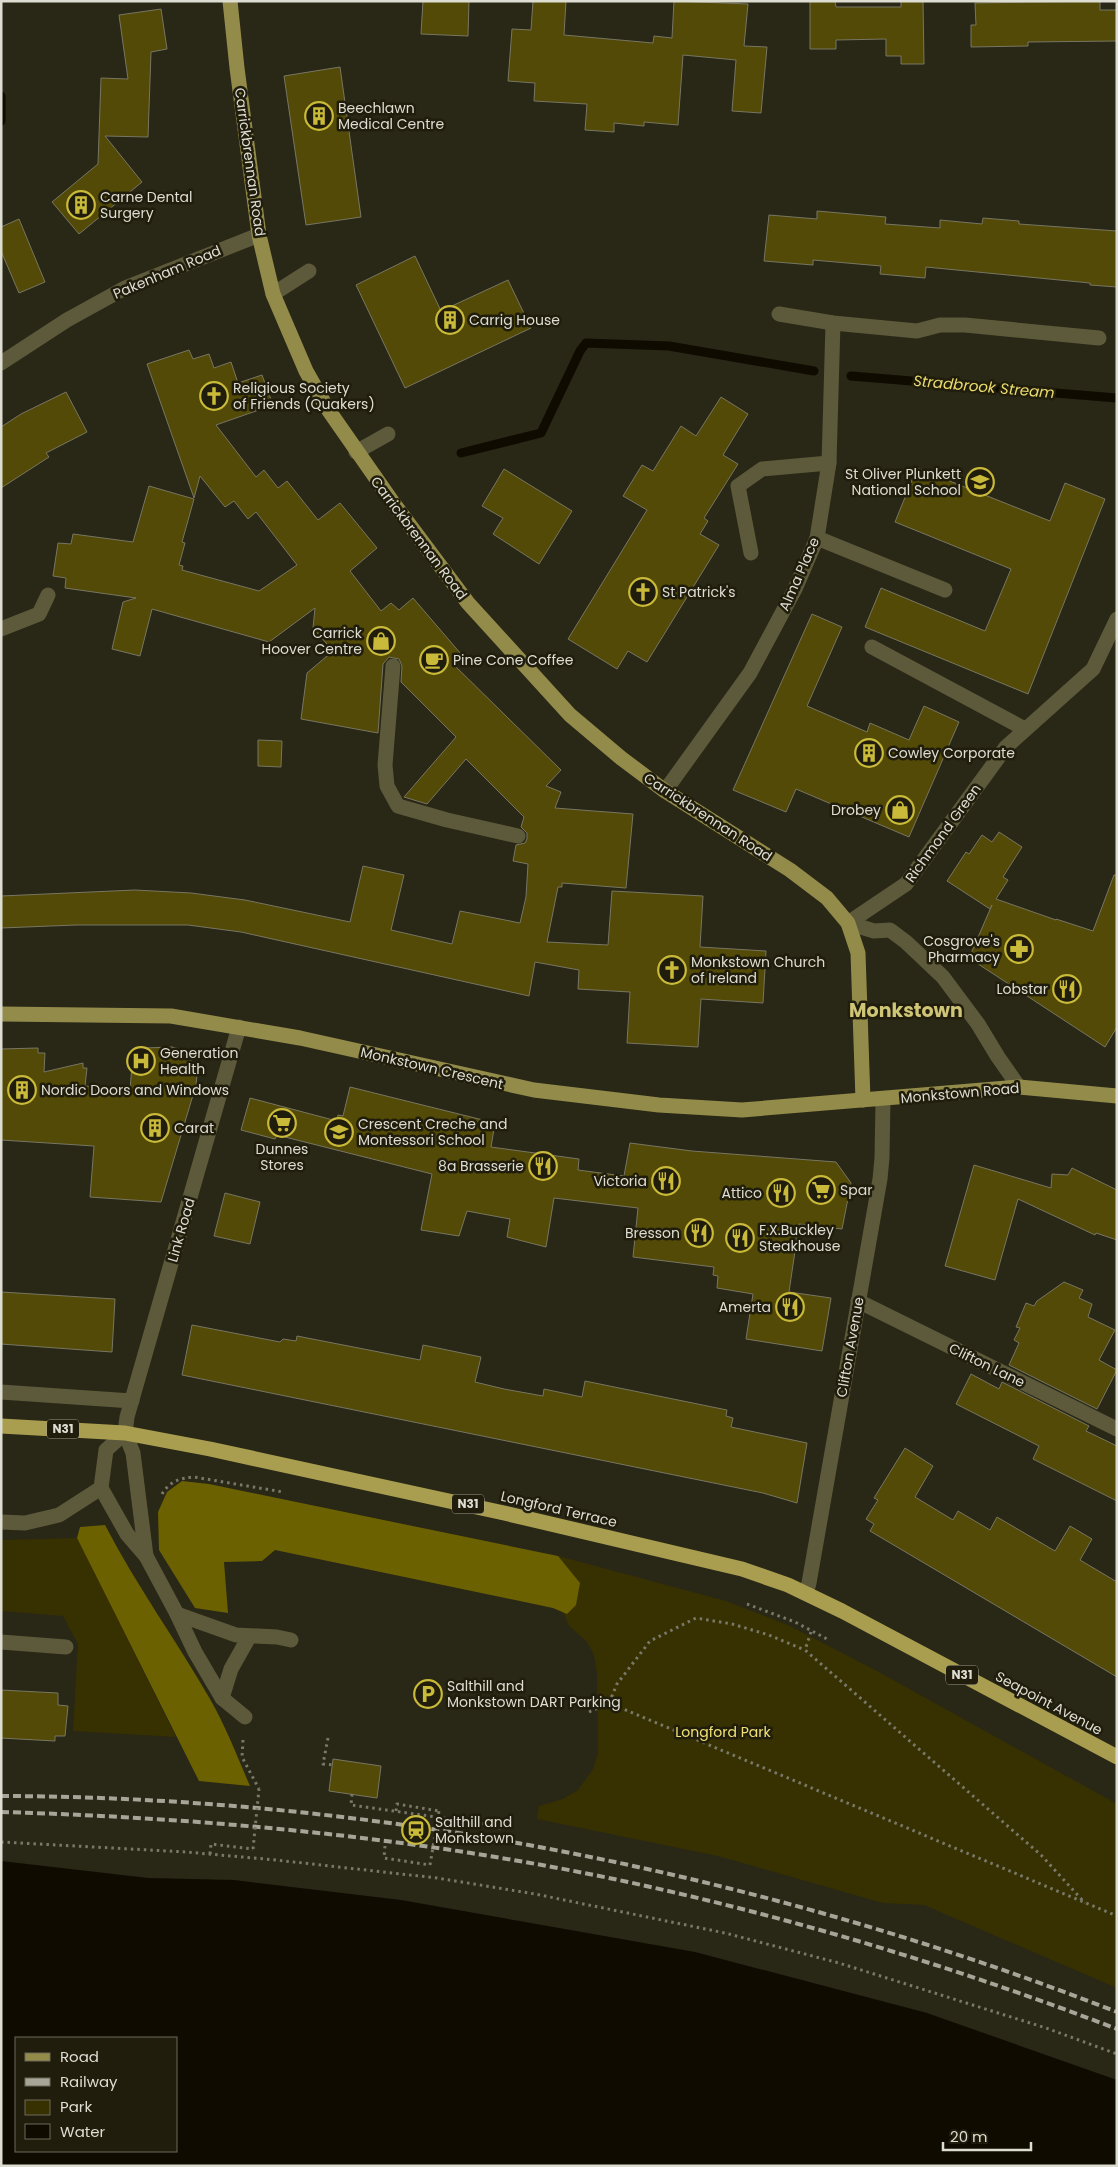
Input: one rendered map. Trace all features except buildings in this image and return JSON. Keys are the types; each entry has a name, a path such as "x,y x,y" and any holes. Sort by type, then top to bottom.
{"highway":[{"name":"N31","path":"1,1426 125,1433"},
{"name":"Longford Terrace","path":"125,1433 344,1476 677,1553 742,1569 806,1593"},
{"name":"Seapoint Avenue","path":"806,1593 1117,1757"}],"main road":[{"name":"Carrickbrennan Road","path":"230,1 237,68 260,235 273,294 306,371 356,452 468,602 570,715 621,758 665,791 790,870 827,898 848,923 858,953 864,1100"},
{"name":"Monkstown Crescent","path":"1,1014 171,1016 300,1038 534,1090 658,1105 742,1110 864,1100"},
{"name":"Monkstown Road","path":"864,1100 1019,1087 1117,1096"}],"street":[{"name":"Pakenham Road","path":"1,363 66,320 125,288 260,235"},
{"path":"273,294 309,271"},
{"path":"779,314 833,323 917,331 940,325 965,325 1099,338"},
{"name":"Alma Place","path":"665,791 750,673 795,589 817,538 830,464 833,323"},
{"path":"356,452 388,434"},
{"path":"751,553 738,486 762,468 830,464"},
{"path":"817,538 945,590"},
{"path":"1,629 39,614 48,595"},
{"name":"Richmond Green","path":"848,923 906,884 1006,747 1093,669 1117,619"},
{"path":"872,647 1025,729"},
{"path":"393,666 385,764 387,786 398,806 447,820 518,836"},
{"path":"848,923 874,931 890,930 937,971 973,1016 1019,1087"},
{"name":"Link Road","path":"125,1433 132,1401 239,1027"},
{"name":"Clifton Avenue","path":"806,1593 882,1158 883,1099"},
{"name":"Clifton Lane","path":"858,1301 1117,1429"},
{"path":"1,1392 132,1401"},
{"path":"146,1556 133,1453 125,1433 106,1450 101,1488 127,1534 146,1556 195,1652 222,1698 245,1717"},
{"path":"1,1522 25,1523 60,1515 101,1488"},
{"path":"176,1614 236,1635 277,1637 291,1640"},
{"path":"222,1698 231,1669 249,1637"},
{"path":"1,1642 66,1647"}],"path":[{"path":"161,1497 171,1483 181,1478 194,1477 283,1492"},
{"path":"747,1604 795,1622 827,1639 828,1636"},
{"path":"588,1712 608,1703 618,1684 650,1641 696,1618 732,1624 769,1635 804,1650 1041,1855 1087,1905"},
{"path":"804,1650 811,1632"},
{"path":"608,1703 1117,1916"},
{"path":"328,1738 324,1764 333,1765"},
{"path":"210,1854 211,1844 253,1849 259,1789 242,1757"},
{"path":"352,1794 351,1805 500,1826 499,1833"},
{"path":"385,1846 384,1858 430,1865 439,1811 398,1804 396,1811"},
{"path":"1,1842 210,1854 474,1883 725,1933 876,1974 1046,2028 1117,2054"}],"green space":[{"path":"77,1538 176,1737 73,1731 78,1644 63,1616 1,1611 1,1540"},
{"name":"Longford Park","path":"558,1556 726,1601 788,1625 877,1671 1117,1804 1117,1988 924,1905 883,1903 718,1856 537,1819 539,1806 563,1799 578,1790 593,1769 598,1753 597,1673 594,1655 587,1642 569,1626 556,1594"}],"shaded area":[{"path":"182,1481 209,1484 558,1556 580,1583 576,1605 567,1614 553,1608 275,1550 262,1561 224,1562 228,1613 195,1608 159,1550 158,1512 167,1492"},
{"path":"105,1525 210,1699 250,1786 199,1781 77,1538 80,1527"}],"water":[{"path":"1,1861 148,1878 234,1880 401,1900 695,1952 927,2013 1117,2080 1117,2166 1,2166"}],"waterway":[{"path":"1,96 1,121"},
{"name":"Stradbrook Stream","path":"461,453 541,433 580,351 586,343 669,346 814,371"},
{"name":"Stradbrook Stream","path":"851,376 1117,398"}],"railway":[{"path":"1,1796 144,1800 286,1811 428,1828 569,1853 709,1883 847,1920 983,1963 1117,2012"},
{"path":"1,1812 159,1819 238,1825 395,1842 551,1867 690,1896 814,1928 997,1985 1117,2029"}],"place":[{"name":"Beechlawn Medical Centre","path":"319,116"},
{"name":"Carne Dental Surgery","path":"81,205"},
{"name":"Carrig House","path":"450,320"},
{"name":"Religious Society of Friends (Quakers)","path":"214,396"},
{"name":"St Oliver Plunkett National School","path":"980,482"},
{"name":"St Patrick's","path":"643,592"},
{"name":"Carrick Hoover Centre","path":"381,641"},
{"name":"Pine Cone Coffee","path":"434,660"},
{"name":"Cowley Corporate","path":"869,753"},
{"name":"Drobey","path":"900,810"},
{"name":"Cosgrove's Pharmacy","path":"1019,949"},
{"name":"Monkstown Church of Ireland","path":"672,970"},
{"name":"Lobstar","path":"1067,989"},
{"name":"Generation Health","path":"141,1061"},
{"name":"Nordic Doors and Windows","path":"22,1090"},
{"name":"Dunnes Stores","path":"282,1123"},
{"name":"Carat","path":"155,1128"},
{"name":"Crescent Creche and Montessori School","path":"339,1132"},
{"name":"8a Brasserie","path":"543,1166"},
{"name":"Victoria","path":"666,1181"},
{"name":"Spar","path":"821,1190"},
{"name":"Attico","path":"781,1193"},
{"name":"Bresson","path":"699,1233"},
{"name":"F.X.Buckley Steakhouse","path":"740,1238"},
{"name":"Amerta","path":"790,1307"},
{"name":"Salthill and Monkstown DART Parking","path":"428,1694"},
{"name":"Salthill and Monkstown","path":"416,1830"}],"district":[{"name":"Monkstown","path":"906,1010"}]}
